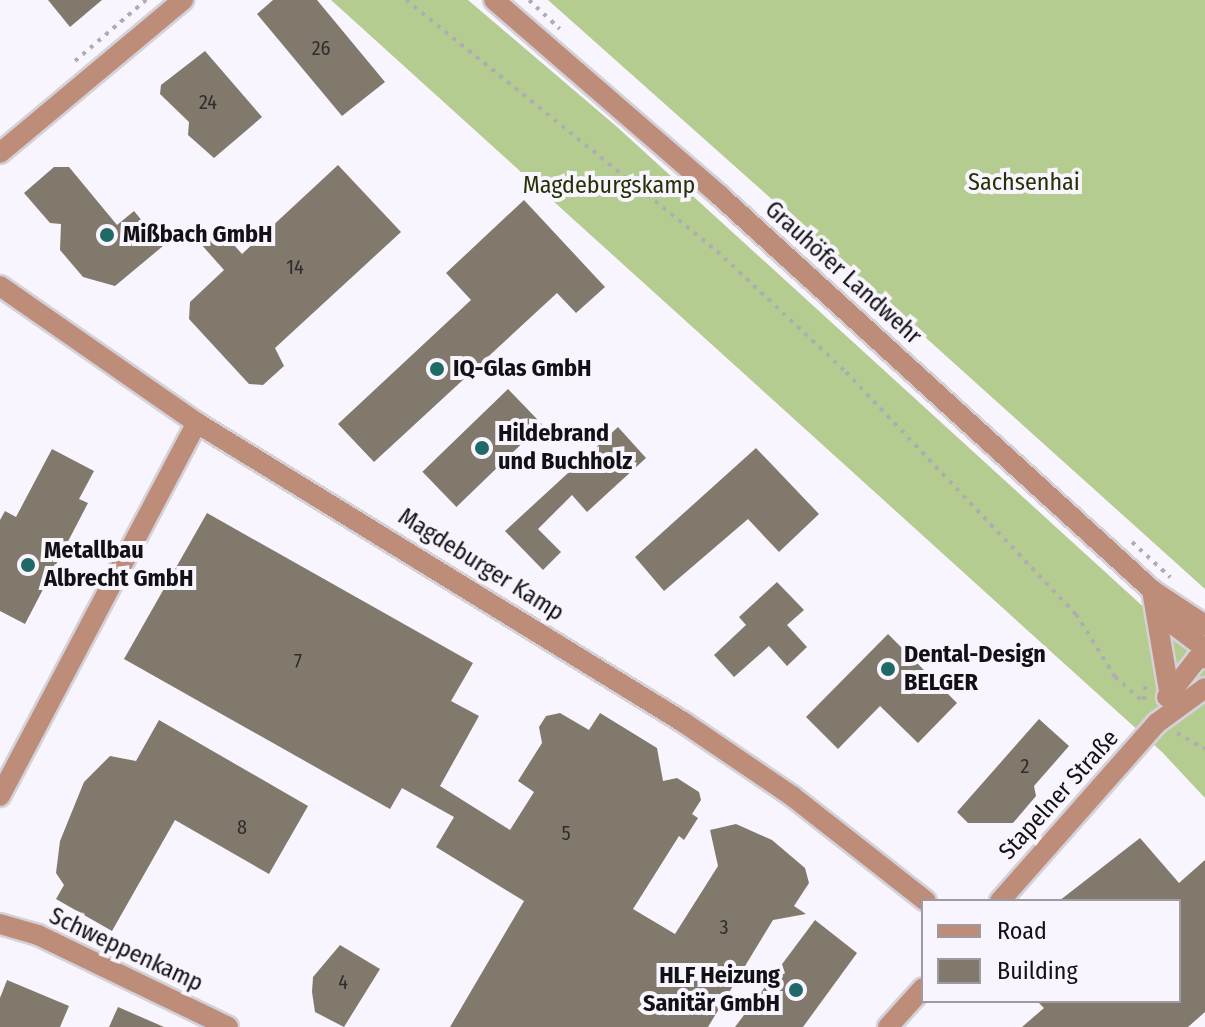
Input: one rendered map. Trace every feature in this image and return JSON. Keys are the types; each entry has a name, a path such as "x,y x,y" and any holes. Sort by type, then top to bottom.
{"street":[{"path":"0,153 183,0"},
{"name":"Grauhöfer Landwehr","path":"494,0 719,195 1152,590 1205,625"},
{"name":"Magdeburger Kamp","path":"0,286 197,423 683,722 792,796 923,899"},
{"path":"0,796 197,423"},
{"path":"1152,590 1169,691"},
{"name":"Grauhöfer Landwehr","path":"1152,590 1174,625 1205,648"},
{"name":"Stapelner Straße","path":"1157,723 1169,691 1197,659 1205,658"},
{"name":"Stapelner Straße","path":"1002,899 1157,723 1205,688"},
{"name":"Schweppenkamp","path":"0,924 38,935 228,1027"},
{"path":"888,1027 921,990"}],"path":[{"path":"406,0 717,251 846,372 1076,614 1115,677 1144,702"},
{"path":"1157,723 1205,749"}],"green space":[{"name":"Magdeburgskamp","path":"331,0 468,0 616,126 1205,663 1205,798 1162,752"},
{"name":"Sachsenhai","path":"548,0 1205,0 1205,589 785,211"}],"building":[{"path":"48,0 102,0 70,27"},
{"path":"273,0 317,0 385,82 342,116 257,14"},
{"path":"205,51 262,117 214,158 188,135 189,122 160,94 161,85"},
{"path":"338,165 401,232 275,348 284,366 263,385 249,384 189,319 190,302 224,270 200,243 218,227 242,254"},
{"name":"Mißbach GmbH","path":"54,167 69,167 117,225 134,211 163,246 115,286 83,277 60,250 61,224 50,223 24,193"},
{"name":"IQ-Glas GmbH","path":"524,200 605,287 576,313 557,293 374,462 338,424 471,300 446,273"},
{"name":"Hildebrand und Buchholz","path":"508,389 542,424 456,507 422,472"},
{"path":"618,427 646,458 587,512 572,495 538,529 561,552 543,570 505,531"},
{"path":"756,448 819,514 779,552 748,519 664,591 635,557"},
{"name":"Metallbau Albrecht GmbH","path":"52,449 94,471 79,499 88,503 25,624 0,611 0,520 5,511 16,517"},
{"path":"207,513 473,663 451,701 479,716 440,786 510,830 534,792 518,781 542,743 539,727 546,716 560,713 589,730 600,713 657,748 663,781 677,778 699,792 701,800 692,814 698,818 684,840 679,836 633,909 675,934 718,866 710,830 736,824 772,840 805,868 809,883 794,906 806,914 773,920 708,1027 450,1027 524,901 436,847 454,817 402,788 390,809 124,659"},
{"path":"777,582 804,610 787,625 807,647 787,666 769,646 734,677 714,655 746,625 739,617"},
{"name":"Dental-Design BELGER","path":"888,634 957,703 918,743 880,706 838,749 806,717"},
{"path":"1039,719 1069,746 1034,786 1036,796 1013,823 968,823 957,812"},
{"path":"159,720 308,806 269,874 175,820 112,931 56,899 64,885 56,873 60,841 84,782 110,756 136,761"},
{"path":"1140,838 1179,883 1205,860 1205,1012 1188,1027 1022,1027 1044,1008 1039,1003 1181,1003 1181,899 1062,899"},
{"name":"HLF Heizung Sanitär GmbH","path":"815,920 857,953 803,1027 735,1027"},
{"path":"340,945 380,969 344,1027 315,1012 312,992 313,977"},
{"path":"7,980 69,1006 60,1027 0,1027 0,998"},
{"path":"118,1007 164,1027 109,1027"}],"place":[{"name":"Mißbach GmbH","path":"107,235"},
{"name":"IQ-Glas GmbH","path":"437,369"},
{"name":"Hildebrand und Buchholz","path":"482,448"},
{"name":"Metallbau Albrecht GmbH","path":"28,565"},
{"name":"Dental-Design BELGER","path":"888,669"},
{"name":"HLF Heizung Sanitär GmbH","path":"796,990"}]}
